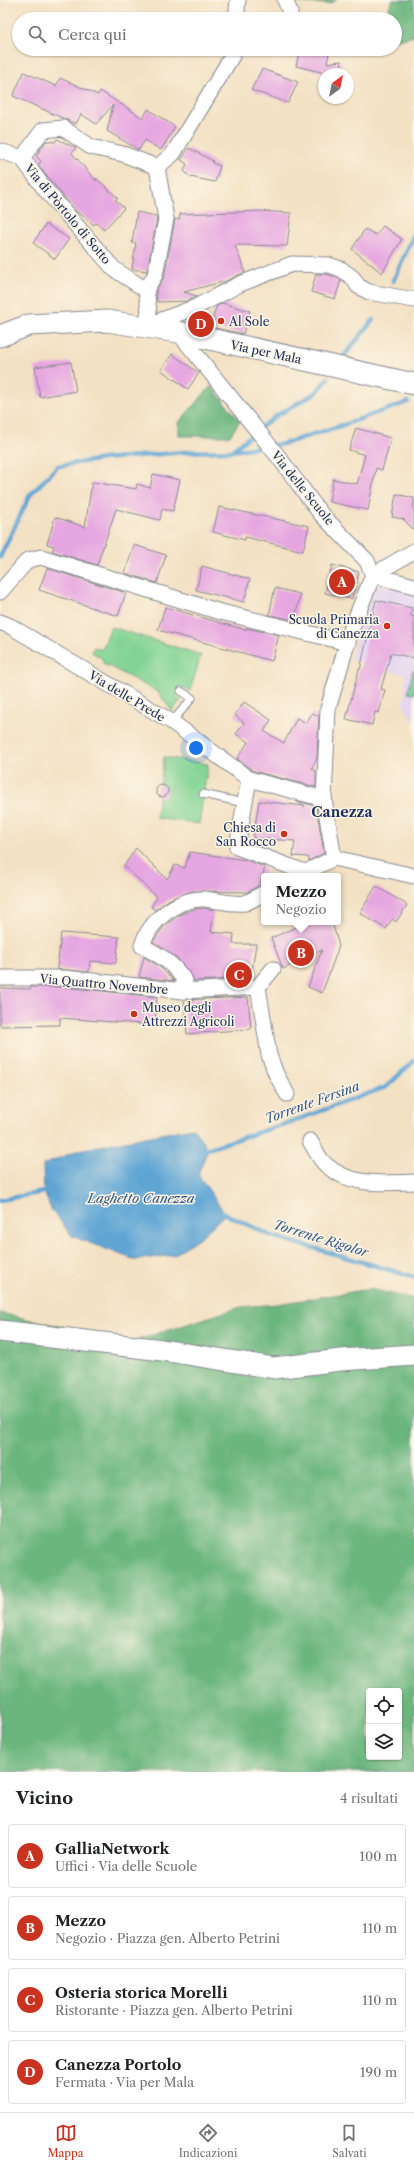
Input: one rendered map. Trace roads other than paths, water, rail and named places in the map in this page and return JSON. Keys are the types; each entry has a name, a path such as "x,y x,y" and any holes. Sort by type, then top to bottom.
{"main road":[{"name":"Via per Mala","path":"0,336 29,325 107,321 178,332 414,384"},
{"path":"0,1331 162,1350 274,1368 341,1360 414,1355"}],"street":[{"path":"237,12 238,0"},
{"path":"146,326 149,311 146,290 155,275 166,219 157,166 173,154 232,56"},
{"name":"Via di Pòrtolo di Sotto","path":"146,290 114,268 44,188 22,158 43,130 63,128 91,147 124,154 157,166"},
{"path":"0,151 22,158"},
{"path":"146,326 196,308 240,284 292,264 329,265 341,269 353,278 358,286 369,292 414,300"},
{"name":"Via delle Scuole","path":"178,332 277,455 321,514 367,561 373,575"},
{"path":"334,858 324,799 328,709 348,643 373,575 414,551"},
{"path":"0,592 28,560 41,557 217,611 348,643"},
{"path":"373,575 414,586"},
{"name":"Via delle Prede","path":"0,622 10,626 172,722 249,779"},
{"path":"299,873 237,847 249,779 324,799"},
{"path":"303,873 334,858 414,876"},
{"path":"183,991 184,981 173,965 164,957 142,946 146,933 158,920 178,904 202,899 244,903 261,894"},
{"path":"273,969 258,988 269,1055 276,1074 287,1094"},
{"name":"Via Quattro Novembre","path":"0,978 65,978 183,991 258,988"},
{"path":"310,1141 325,1164 348,1179 377,1184 414,1182"}],"lane":[{"path":"172,722 192,698 180,691"},
{"path":"203,794 244,803"}],"water":[{"name":"Laghetto Canezza","path":"193,1128 208,1149 198,1174 225,1214 204,1234 174,1255 135,1260 72,1236 51,1209 44,1192 43,1165 79,1150"}],"waterway":[{"path":"393,281 414,235"},
{"path":"341,360 373,320"},
{"path":"232,450 276,416 317,392 328,378"},
{"path":"272,445 283,444 408,402"},
{"path":"0,557 30,495 58,466 103,459 185,452 231,451 265,446"},
{"name":"Torrente Fersina","path":"204,1150 291,1122 386,1087 414,1061"},
{"name":"Torrente Fersina","path":"0,1200 49,1191"},
{"name":"Torrente Rigolor","path":"221,1212 272,1236 414,1277"}],"place":[{"name":"Al Sole","path":"221,321"},
{"name":"Canezza Portolo","path":"201,324"},
{"name":"GalliaNetwork","path":"342,582"},
{"name":"Scuola Primaria di Canezza","path":"387,626"},
{"name":"Chiesa di San Rocco","path":"284,834"},
{"name":"Mezzo","path":"301,953"},
{"name":"Osteria storica Morelli","path":"239,975"},
{"name":"Museo degli Attrezzi Agricoli","path":"134,1014"}],"district":[{"name":"Canezza","path":"342,812"}]}
